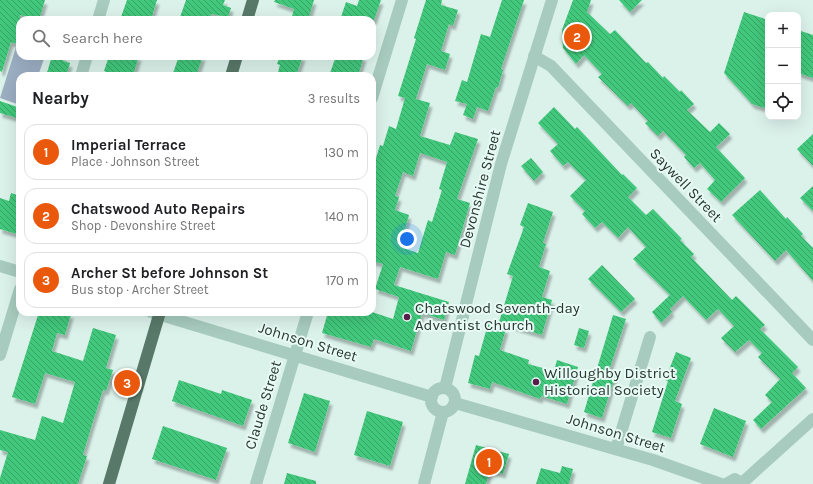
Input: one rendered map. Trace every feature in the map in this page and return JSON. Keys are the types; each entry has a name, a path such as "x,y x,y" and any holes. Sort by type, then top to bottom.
{"main road":[{"path":"248,16 253,0"},
{"path":"232,72 236,60"},
{"path":"109,484 156,316"}],"street":[{"path":"99,16 104,0"},
{"path":"376,85 402,0"},
{"name":"Devonshire Street","path":"445,388 502,164 552,0"},
{"name":"Saywell Street","path":"534,56 550,66 813,340"},
{"path":"83,72 86,60"},
{"path":"0,266 16,271"},
{"path":"0,355 16,302"},
{"name":"Johnson Street","path":"167,316 432,397"},
{"name":"Claude Street","path":"256,484 307,316"},
{"path":"616,449 650,337"},
{"path":"445,388 454,395 455,403 451,410 443,412 433,406 432,397 437,389 445,388"},
{"name":"Johnson Street","path":"455,403 616,449 721,484"},
{"path":"424,484 443,412"},
{"path":"726,484 735,480 743,483 813,419"}],"shaded area":[{"path":"16,47 16,60 44,60 39,72 16,72 16,104 0,98"}],"building":[{"path":"0,0 45,0 40,16 16,16 16,44 11,42 2,72 0,71"},
{"path":"127,0 157,0 152,16 121,16"},
{"path":"186,0 225,0 223,5 231,8 228,16 211,14 211,16 180,16"},
{"path":"275,0 314,0 309,16 292,16 294,9 274,2"},
{"path":"359,0 381,0 375,16 341,16 346,2 357,6"},
{"path":"426,0 442,0 441,5 458,10 453,26 449,24 441,51 450,54 445,70 427,64 416,99 430,103 420,136 450,145 455,132 478,139 457,199 470,203 455,255 446,252 438,279 400,267 394,285 449,302 444,320 422,313 411,351 374,339 371,347 322,333 327,316 376,316 376,313 393,319 399,297 376,289 383,264 376,262 376,158 380,145 383,146 389,126 396,129 405,98 398,96 416,39 414,38","holes":["420,153 447,162 439,189 442,190 432,222 428,220 418,253 400,247 409,215 395,210 399,197 395,196 403,172 413,176"]},
{"path":"502,0 524,0 501,69 503,70 498,88 496,87 488,111 477,107 473,119 463,115 467,104 455,101 462,80 467,82 481,34 490,37"},
{"path":"573,0 591,0 587,12 610,34 615,30 646,63 648,62 663,78 664,76 680,92 681,90 694,104 687,110 710,132 719,123 730,134 716,147 745,178 721,202 707,189 715,180 700,163 694,168 684,157 686,155 663,131 658,136 645,123 648,121 631,103 628,106 598,77 602,74 584,55 576,64 563,48 562,30"},
{"path":"619,0 642,0 630,12"},
{"path":"744,12 765,19 765,108 752,104 724,73"},
{"path":"801,31 813,35 813,78 801,74"},
{"path":"51,60 63,60 70,63 67,72 47,72"},
{"path":"108,60 138,60 134,72 104,71"},
{"path":"178,60 202,60 197,72 173,72"},
{"path":"278,60 302,60 297,72 278,72 280,65 277,64"},
{"path":"335,60 363,60 359,72 330,72"},
{"path":"0,101 16,107 16,118 0,113"},
{"path":"554,107 575,129 577,127 622,175 623,174 637,188 628,197 646,215 653,209 682,239 680,240 694,254 691,257 732,300 736,296 765,325 760,329 798,367 792,373 806,388 761,429 753,420 772,402 765,395 780,379 758,357 762,353 749,340 735,352 721,338 734,326 718,309 706,320 683,296 670,309 672,312 661,323 652,312 670,295 633,259 646,247 628,227 618,238 602,222 595,228 582,214 585,211 570,196 586,180 568,162 563,166 550,151 558,144 538,123"},
{"path":"813,134 813,166 797,149"},
{"path":"531,158 543,172 534,181 521,166"},
{"path":"813,186 813,211 800,198"},
{"path":"760,190 786,219 787,217 803,234 801,236 813,248 813,281 786,250 775,261 732,215"},
{"path":"11,193 16,195 16,234 0,229 0,198 9,201"},
{"path":"528,203 553,212 543,243 546,244 539,267 550,271 542,297 552,300 542,335 499,322 513,276 507,274 524,227 520,225"},
{"path":"602,265 635,299 621,312 588,279"},
{"path":"613,315 626,319 609,371 616,373 602,418 584,412"},
{"path":"38,316 70,316 65,335 57,333 52,351 83,361 93,328 116,335 106,368 113,370 106,391 103,390 91,428 83,455 87,456 78,484 0,484 0,478 8,452 0,450 0,430 35,440 42,416 63,423 75,382 45,373 35,404 12,397"},
{"path":"488,324 506,329 500,350 529,360 528,364 554,371 557,360 578,367 567,404 541,396 540,399 492,382 490,389 468,383 475,355 479,356"},
{"path":"579,328 589,331 584,348 574,345"},
{"path":"676,352 691,358 675,401 682,404 671,438 652,432 668,381 665,380"},
{"path":"179,380 221,394 222,390 252,400 243,426 172,401"},
{"path":"304,393 330,401 315,452 288,443"},
{"path":"714,408 746,421 733,457 700,444"},
{"path":"367,411 403,422 390,466 354,455"},
{"path":"163,426 227,448 216,480 152,459"},
{"path":"476,445 509,454 503,474 490,470 486,484 465,484"},
{"path":"562,466 573,469 569,484 536,484 541,468 560,473"},
{"path":"287,473 316,481 316,484 284,484"}],"place":[{"name":"Chatswood Auto Repairs","path":"577,37"},
{"name":"Chatswood Seventh-day Adventist Church","path":"407,317"},
{"name":"Willoughby District Historical Society","path":"536,382"},
{"name":"Archer St before Johnson St","path":"127,383"},
{"name":"Imperial Terrace","path":"489,462"}]}
